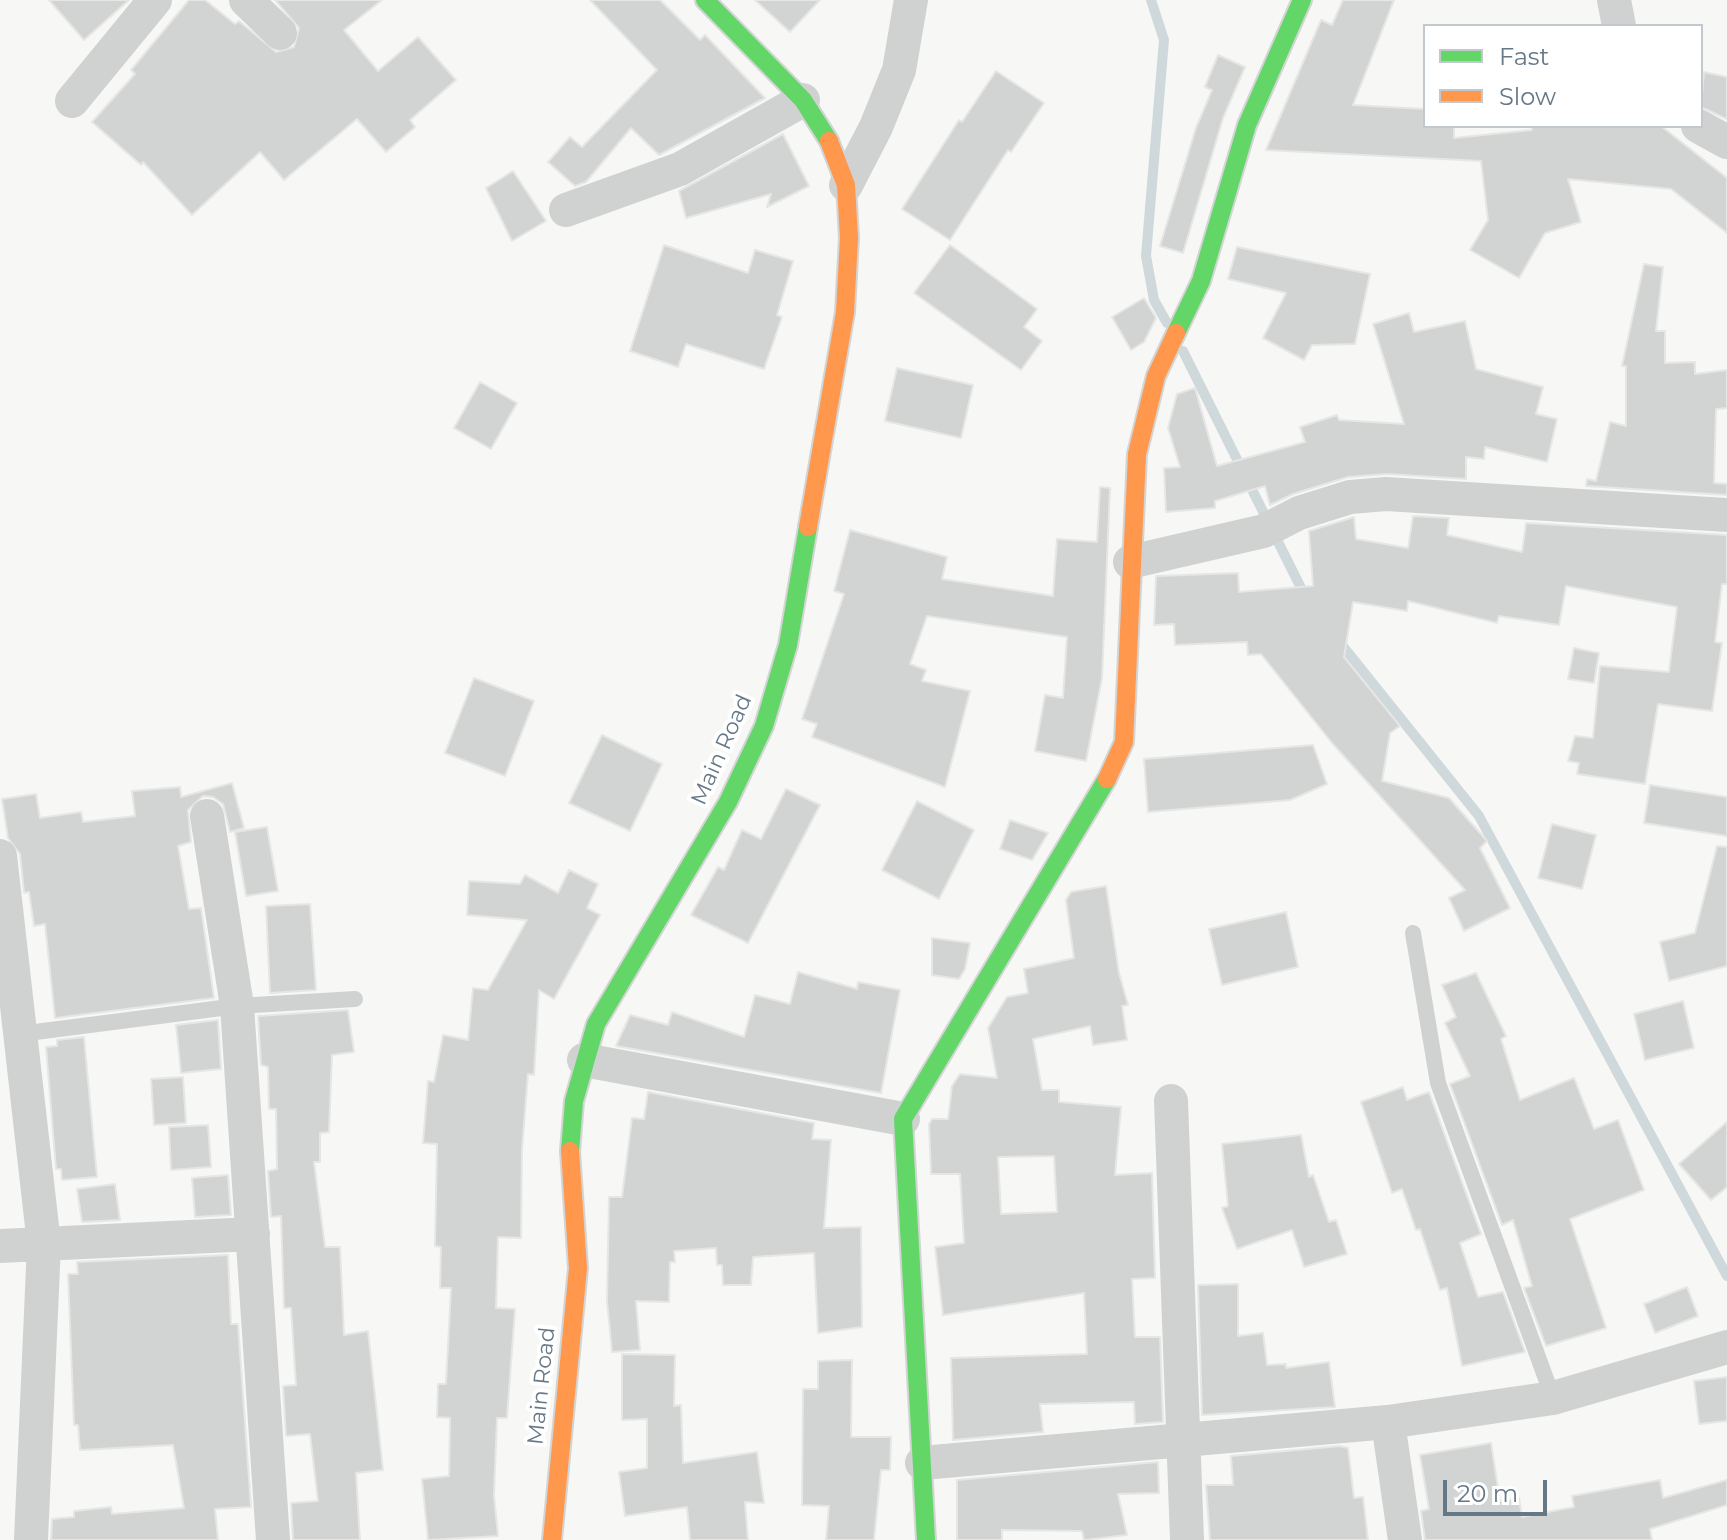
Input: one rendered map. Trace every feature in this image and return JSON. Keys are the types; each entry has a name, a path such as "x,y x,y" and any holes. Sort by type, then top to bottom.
{"main road":[{"name":"Main Road","path":"552,1540 578,1268 570,1150 574,1101 596,1024 728,802 764,726 788,645 845,312 849,238 846,185 828,139 803,100 705,0"},
{"path":"926,1540 903,1119 1099,798 1124,742 1137,454 1156,376 1201,281 1247,125 1302,0"}],"street":[{"path":"72,101 155,0"},
{"path":"246,0 280,33"},
{"path":"846,185 876,127 899,70 911,0"},
{"path":"1614,0 1619,24"},
{"path":"566,210 680,169 803,100"},
{"path":"1702,128 1727,142"},
{"path":"1130,562 1274,526 1350,497 1386,494 1727,515"},
{"path":"207,816 237,1006 273,1540"},
{"path":"0,856 44,1244 40,1278 31,1540"},
{"path":"584,1060 903,1119"},
{"path":"1171,1101 1187,1540"},
{"path":"0,1246 253,1234"},
{"path":"922,1463 1388,1422 1553,1398 1727,1347"},
{"path":"1388,1422 1405,1540"}],"lane":[{"path":"1413,933 1438,1083 1553,1398"},
{"path":"20,1034 237,1006 355,999"}],"building":[{"path":"49,0 129,0 84,40"},
{"path":"189,0 205,0 235,24 239,21 276,52 294,47 299,28 275,0 382,0 344,30 378,71 418,37 456,80 410,120 415,127 386,152 357,119 284,180 260,152 192,215 143,162 141,165 92,122 135,74 131,70"},
{"path":"590,0 660,0 700,40 705,35 765,98 659,155 631,128 586,182 575,186 548,162 570,137 582,147 657,70"},
{"path":"755,0 820,0 790,32"},
{"path":"1343,0 1394,0 1353,105 1423,109 1423,128 1454,128 1454,138 1532,128 1664,128 1727,178 1727,233 1671,189 1568,179 1581,222 1545,233 1519,278 1470,250 1488,220 1481,161 1266,150 1321,20 1332,25"},
{"path":"1218,55 1245,67 1223,118 1183,253 1160,246 1196,128 1212,90 1205,87"},
{"path":"996,71 1044,103 1011,152 1008,150 950,240 902,209 959,120 962,122"},
{"path":"1704,72 1727,77 1727,119 1703,108"},
{"path":"783,134 809,186 767,207 771,194 686,218 679,191"},
{"path":"513,171 546,221 512,241 486,188"},
{"path":"664,245 748,273 755,250 793,261 777,315 782,317 764,369 686,344 678,367 630,351"},
{"path":"950,245 1037,309 1024,327 1042,341 1021,370 914,293"},
{"path":"1237,247 1370,274 1355,344 1312,345 1304,360 1263,338 1286,293 1228,279"},
{"path":"1644,264 1663,267 1656,331 1665,331 1665,363 1695,362 1695,374 1727,370 1727,408 1716,409 1714,483 1727,484 1727,495 1586,486 1587,479 1596,481 1610,422 1626,426 1626,366 1622,366"},
{"path":"1144,298 1156,318 1144,342 1131,350 1112,317"},
{"path":"1409,313 1414,332 1465,321 1476,369 1543,387 1536,414 1557,419 1547,462 1485,447 1484,459 1466,457 1466,479 1387,474 1348,477 1293,494 1270,505 1265,486 1215,501 1215,508 1166,512 1164,468 1180,467 1168,428 1177,394 1195,388 1217,466 1305,442 1300,427 1337,415 1339,420 1404,424 1373,324"},
{"path":"897,368 973,385 961,438 885,421"},
{"path":"480,382 517,403 491,449 454,428"},
{"path":"1100,487 1110,488 1102,678 1086,761 1035,751 1045,695 1063,698 1067,637 927,616 910,664 926,670 922,681 970,691 945,787 812,737 817,724 802,719 844,594 834,591 850,530 947,557 942,579 1053,596 1057,539 1097,542"},
{"path":"1413,516 1449,518 1447,535 1522,552 1526,523 1727,535 1727,584 1722,584 1715,642 1722,643 1712,711 1658,704 1645,784 1577,774 1579,763 1568,761 1575,736 1593,738 1600,666 1669,672 1677,607 1566,586 1559,625 1499,616 1497,623 1408,601 1407,611 1353,602 1344,657 1400,726 1390,733 1382,781 1449,798 1487,841 1480,848 1510,908 1464,931 1449,898 1465,890 1332,743 1261,654 1248,655 1247,642 1175,645 1174,624 1154,625 1156,576 1238,573 1239,592 1313,586 1309,531 1354,517 1356,539 1408,548"},
{"path":"1574,648 1599,653 1594,683 1568,679"},
{"path":"474,678 534,701 505,776 445,753"},
{"path":"602,735 662,764 630,831 569,803"},
{"path":"1313,745 1327,784 1290,800 1148,812 1144,759"},
{"path":"232,783 244,828 230,832 223,804 213,797 203,796 188,810 191,842 178,846 189,909 201,908 214,998 55,1018 45,924 34,926 29,892 24,893 20,854 8,838 2,799 36,794 40,818 81,812 83,822 135,816 132,791 180,787 181,797"},
{"path":"1650,785 1727,797 1727,836 1644,823"},
{"path":"786,789 820,805 748,943 691,915 718,867 724,870 742,830 761,839"},
{"path":"917,801 974,830 939,899 882,870"},
{"path":"1010,820 1048,833 1032,860 1000,849"},
{"path":"1552,824 1596,835 1582,889 1538,878"},
{"path":"267,827 278,891 246,896 235,832"},
{"path":"1717,846 1727,847 1727,966 1669,981 1660,942 1695,933"},
{"path":"569,870 598,884 587,908 600,915 554,999 539,990 534,1075 528,1074 522,1150 521,1238 498,1237 496,1308 515,1309 507,1418 497,1418 494,1495 498,1536 428,1540 422,1479 449,1476 450,1418 437,1417 438,1384 446,1384 451,1288 440,1288 441,1247 435,1246 437,1144 423,1143 428,1081 434,1082 443,1035 468,1040 473,988 488,990 527,920 467,915 469,881 520,884 525,875 558,893"},
{"path":"1106,886 1119,973 1128,1005 1122,1006 1127,1040 1093,1045 1090,1026 1033,1039 1042,1090 1059,1090 1059,1102 1121,1107 1115,1175 1152,1173 1155,1278 1132,1279 1135,1337 1160,1337 1163,1422 1135,1424 1134,1402 1040,1404 1043,1432 953,1440 951,1358 1087,1354 1084,1293 943,1315 935,1247 964,1243 960,1174 931,1174 929,1124 932,1119 948,1119 952,1086 960,1074 997,1078 988,1028 1007,997 1028,993 1024,969 1074,958 1066,900 1071,892","holes":["1054,1156 1057,1212 1001,1214 998,1157"]},
{"path":"310,904 316,990 270,993 266,906"},
{"path":"1286,912 1298,967 1222,985 1209,929"},
{"path":"932,938 970,943 965,969 959,979 932,975"},
{"path":"798,972 857,989 858,982 900,990 881,1093 616,1046 630,1015 668,1025 672,1012 744,1037 755,995 790,1004"},
{"path":"1476,973 1506,1036 1501,1039 1520,1100 1574,1078 1594,1129 1618,1120 1644,1190 1570,1219 1606,1328 1546,1346 1524,1288 1532,1286 1513,1220 1502,1225 1450,1084 1470,1076 1445,1023 1456,1017 1442,985"},
{"path":"1683,1001 1694,1048 1645,1060 1634,1014"},
{"path":"348,1010 354,1052 332,1055 329,1132 320,1133 320,1162 314,1162 325,1247 340,1247 344,1335 368,1331 383,1470 356,1473 360,1540 293,1540 291,1503 318,1501 310,1434 286,1436 283,1386 296,1385 291,1308 284,1308 281,1216 271,1217 268,1171 277,1169 276,1109 269,1109 268,1067 261,1065 258,1016"},
{"path":"218,1020 221,1069 181,1073 176,1025"},
{"path":"84,1037 97,1177 62,1180 61,1169 56,1169 46,1047 57,1046 57,1040"},
{"path":"183,1077 186,1123 154,1125 151,1079"},
{"path":"1403,1087 1407,1100 1429,1092 1481,1234 1460,1243 1478,1297 1503,1292 1525,1352 1462,1366 1447,1288 1440,1290 1420,1229 1416,1230 1402,1189 1392,1193 1361,1102"},
{"path":"648,1092 814,1123 812,1139 831,1140 824,1228 861,1227 862,1327 818,1333 814,1253 753,1257 751,1285 723,1285 722,1265 717,1265 716,1248 674,1251 675,1262 670,1262 669,1302 636,1301 640,1350 612,1352 607,1301 609,1197 622,1197 632,1118 644,1119"},
{"path":"1727,1122 1727,1187 1711,1200 1679,1164"},
{"path":"208,1125 211,1167 171,1170 169,1127"},
{"path":"1301,1135 1309,1177 1313,1175 1329,1222 1336,1220 1347,1254 1304,1267 1292,1230 1237,1249 1222,1208 1228,1206 1222,1144"},
{"path":"228,1175 231,1215 195,1217 192,1178"},
{"path":"115,1184 120,1220 82,1222 77,1189"},
{"path":"228,1255 231,1324 238,1324 251,1507 215,1509 218,1540 51,1540 52,1519 74,1517 74,1511 111,1507 112,1514 184,1508 173,1445 80,1450 78,1425 74,1425 68,1274 78,1274 77,1262"},
{"path":"1238,1284 1238,1336 1263,1333 1267,1365 1286,1364 1286,1368 1329,1362 1335,1407 1202,1415 1198,1285"},
{"path":"1687,1287 1698,1316 1655,1333 1644,1304"},
{"path":"622,1354 675,1355 674,1406 681,1405 683,1463 757,1452 764,1503 745,1502 748,1540 690,1540 687,1507 625,1516 619,1472 647,1468 647,1419 622,1420"},
{"path":"852,1360 851,1437 891,1437 890,1470 881,1470 874,1540 826,1540 829,1506 802,1505 803,1389 818,1389 818,1361"},
{"path":"1727,1377 1727,1421 1699,1424 1694,1381"},
{"path":"1491,1443 1500,1501 1519,1498 1522,1517 1574,1507 1572,1496 1660,1480 1663,1498 1727,1480 1727,1505 1650,1529 1652,1540 1425,1540 1421,1511 1429,1509 1420,1455"},
{"path":"1340,1446 1348,1448 1354,1498 1363,1497 1368,1540 1210,1540 1206,1485 1233,1485 1231,1456"},
{"path":"1158,1462 1159,1493 1118,1494 1127,1535 1084,1540 1082,1531 1002,1530 1002,1540 957,1540 957,1480"}],"waterway":[{"path":"1151,0 1164,40 1146,256 1154,300 1167,323"},
{"path":"1183,351 1306,598"},
{"path":"1337,639 1479,816 1727,1276"}],"traffic: fast":[{"path":"705,0 803,100 829,141"},
{"path":"1176,333 1201,281 1247,125 1302,0"},
{"path":"570,1151 574,1101 596,1024 728,802 764,726 788,645 808,527"},
{"path":"926,1540 903,1119 1107,779"}],"traffic: slow":[{"path":"808,527 845,312 849,238 846,185 829,141"},
{"path":"1107,779 1124,742 1137,454 1156,376 1176,333"},
{"path":"552,1540 578,1268 570,1151"}]}
